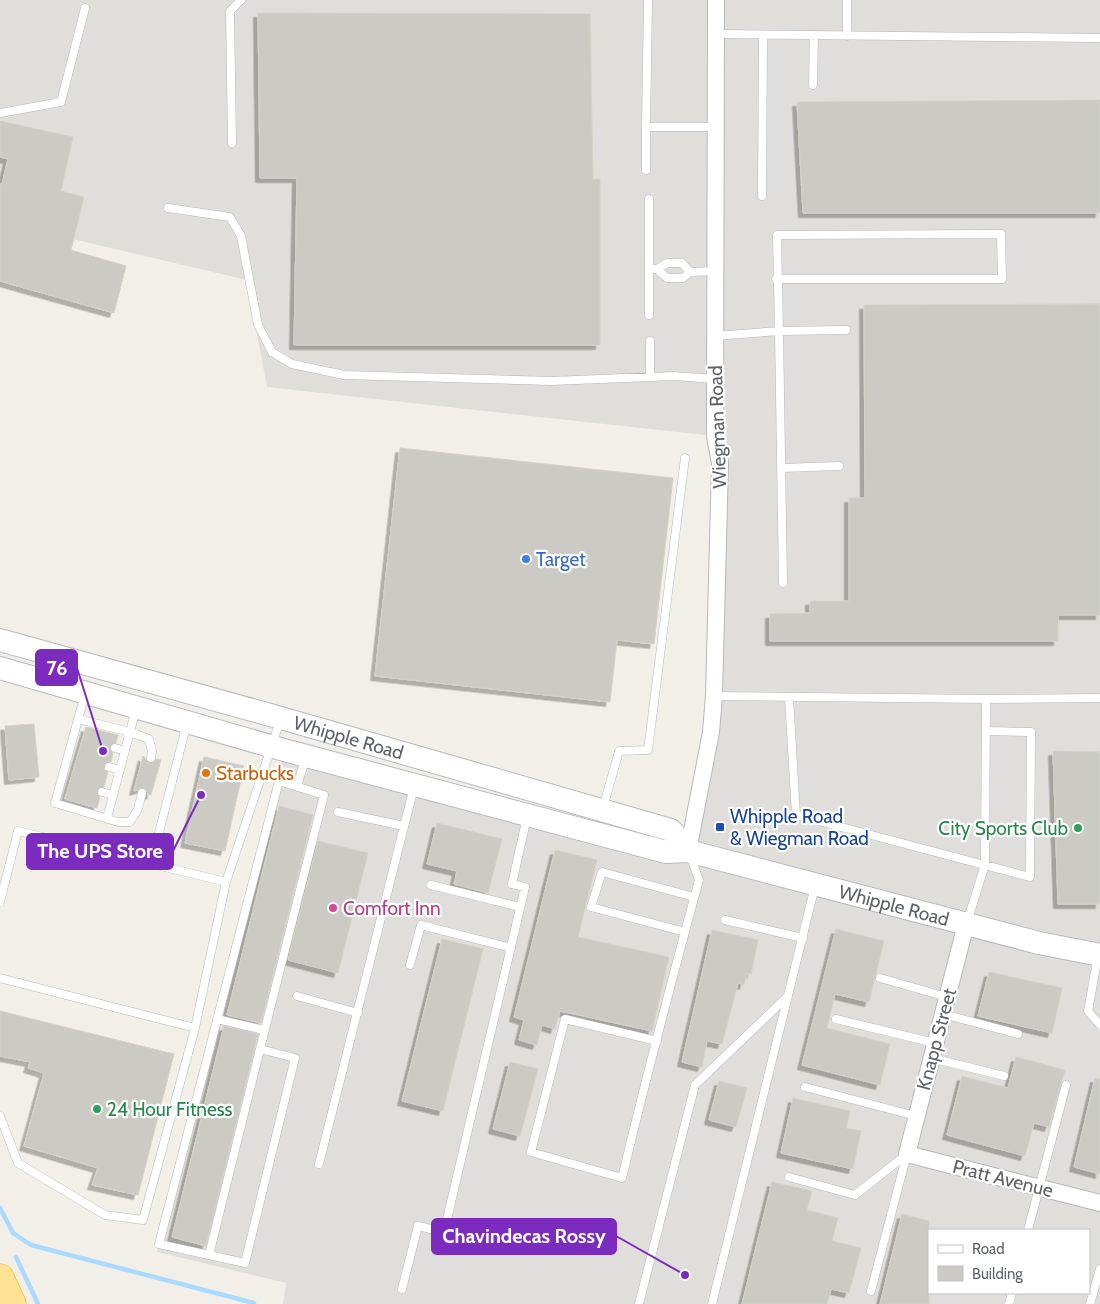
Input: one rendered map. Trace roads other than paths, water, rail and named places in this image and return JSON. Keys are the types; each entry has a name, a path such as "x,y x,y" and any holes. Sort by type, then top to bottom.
{"highway":[{"path":"0,1278 12,1304"}],"main road":[{"name":"Whipple Road","path":"0,640 281,718 671,830 688,851"},
{"name":"Whipple Road","path":"0,668 273,746 666,852 688,851 1039,944 1099,955"}],"street":[{"name":"Wiegman Road","path":"688,851 711,732 714,696 720,463 715,436 716,0"},
{"name":"Knapp Street","path":"907,1154 966,924"},
{"name":"Pratt Avenue","path":"907,1154 1100,1203"}],"lane":[{"path":"232,142 230,11 240,0"},
{"path":"646,170 648,0"},
{"path":"847,0 847,36"},
{"path":"0,112 61,102 85,8"},
{"path":"716,34 1100,38"},
{"path":"762,196 764,35"},
{"path":"813,85 814,36"},
{"path":"646,127 715,127"},
{"path":"649,199 653,269 649,316"},
{"path":"168,208 230,217 241,236 258,325 272,352 292,364 354,376 551,381 650,377 715,379"},
{"path":"776,279 1002,279 1001,234 777,235 776,279 779,330 783,584"},
{"path":"653,269 667,263 682,263 690,272"},
{"path":"653,269 666,278 683,278 690,272 715,271"},
{"path":"715,336 779,330 846,330"},
{"path":"650,340 650,377"},
{"path":"603,810 619,751 648,750 686,458"},
{"path":"782,468 839,466"},
{"path":"85,692 55,803 118,822 130,822 138,809 142,793"},
{"path":"714,696 986,699 1100,698"},
{"path":"789,697 796,815 1030,877 1031,732 986,731"},
{"path":"966,924 985,865 986,699"},
{"path":"107,818 137,707"},
{"path":"0,1116 18,1163 105,1215 143,1220 195,1028 226,882 281,718"},
{"path":"78,719 130,732 149,739 152,751 151,758"},
{"path":"151,864 187,722"},
{"path":"73,738 82,741"},
{"path":"115,748 125,751"},
{"path":"297,786 306,755"},
{"path":"68,756 77,758"},
{"path":"109,767 120,770"},
{"path":"61,780 70,783"},
{"path":"209,1255 264,1030 324,795 279,781 159,1244 245,1263 295,1058 260,1049"},
{"path":"319,1164 415,785"},
{"path":"102,792 113,795"},
{"path":"338,812 404,826"},
{"path":"402,1290 418,1226 444,1232 525,887 512,884 528,815"},
{"path":"0,902 18,831 226,882"},
{"path":"657,1041 565,1020 531,1152 622,1178 699,880 688,851"},
{"path":"685,932 590,907 602,872 694,897"},
{"path":"712,1304 816,884"},
{"path":"431,885 520,907"},
{"path":"725,920 803,938"},
{"path":"410,965 421,926 511,948"},
{"path":"1099,955 1088,1011 1100,1024"},
{"path":"0,978 195,1028"},
{"path":"880,978 947,997"},
{"path":"297,996 358,1013"},
{"path":"639,1304 696,1085 788,996"},
{"path":"943,1014 1018,1034"},
{"path":"836,1019 933,1050 1004,1076"},
{"path":"217,1020 264,1030"},
{"path":"1028,1229 1066,1085"},
{"path":"804,1087 916,1116"},
{"path":"789,1177 855,1195 907,1154"},
{"path":"871,1291 907,1154"},
{"path":"1090,1304 1100,1269"}],"waterway":[{"path":"0,1208 13,1233 31,1245 254,1303"},
{"path":"16,1257 38,1304"}],"place":[{"name":"Target","path":"526,559"},
{"name":"76","path":"103,751"},
{"name":"Starbucks","path":"206,773"},
{"name":"The UPS Store","path":"201,795"},
{"name":"Whipple Road & Wiegman Road","path":"720,827"},
{"name":"City Sports Club","path":"1078,828"},
{"name":"Comfort Inn","path":"333,908"},
{"name":"24 Hour Fitness","path":"97,1109"},
{"name":"Chavindecas Rossy","path":"685,1275"}]}
